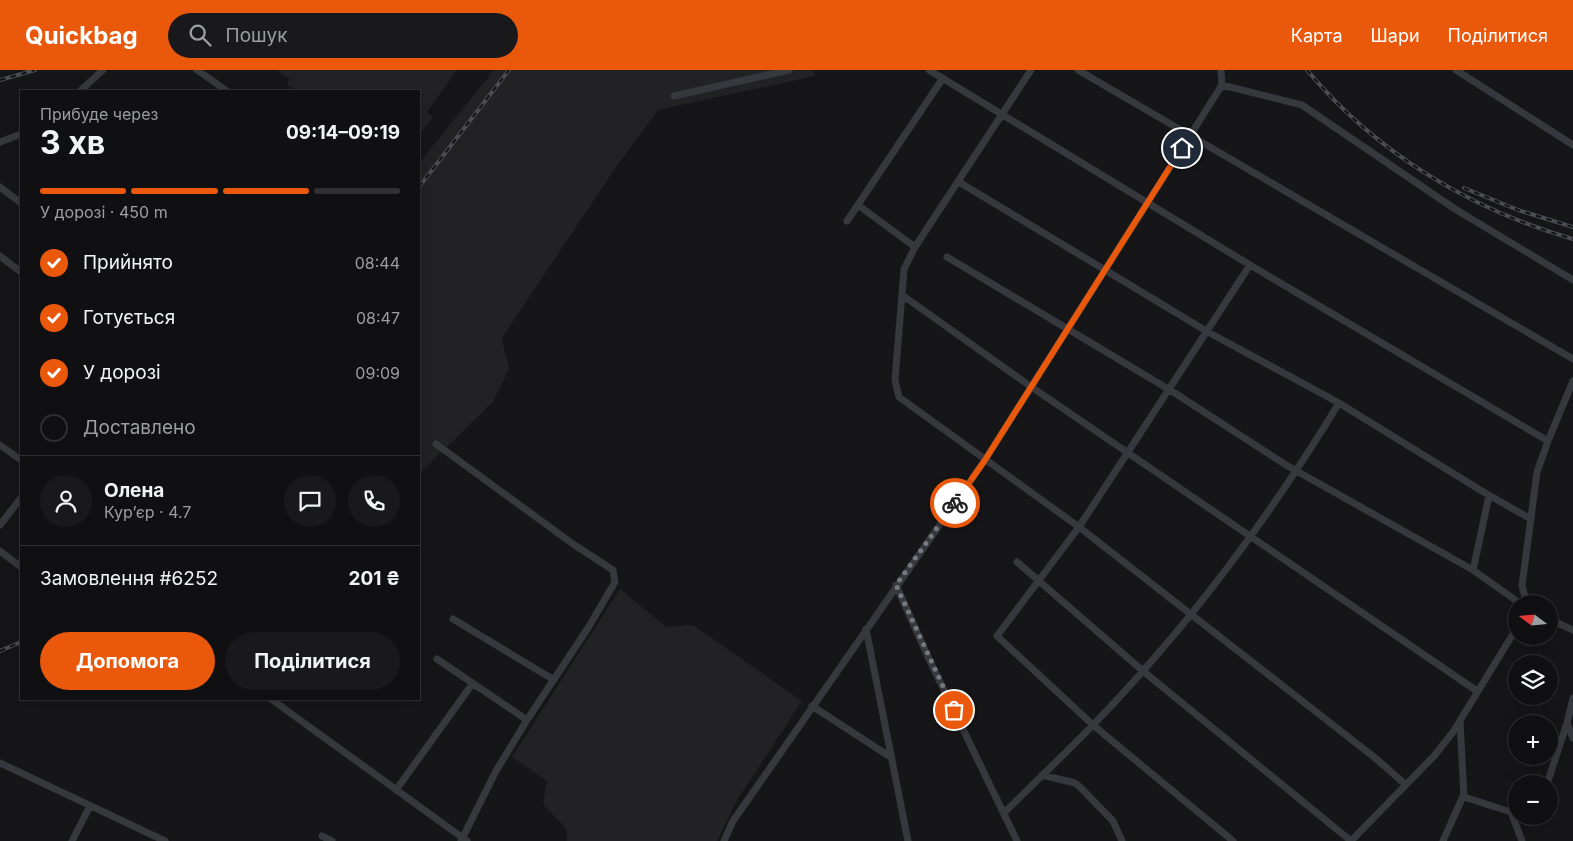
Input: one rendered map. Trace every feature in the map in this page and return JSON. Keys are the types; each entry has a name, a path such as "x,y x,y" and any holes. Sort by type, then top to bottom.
{"street":[{"path":"81,90 103,70"},
{"path":"197,70 227,90"},
{"path":"674,96 789,70"},
{"path":"929,70 1250,265 1548,441"},
{"path":"1031,70 915,247 904,269 895,380 899,396 1079,527 1374,756 1405,784"},
{"path":"1078,70 1191,134 1573,359"},
{"path":"724,841 733,821 985,460 1146,202 1222,85 1221,70"},
{"path":"1456,70 1573,145"},
{"path":"847,221 943,78"},
{"path":"1222,85 1302,105 1455,209 1573,280"},
{"path":"0,142 20,134"},
{"path":"959,182 1208,332 1339,403 1489,496 1531,519"},
{"path":"0,187 20,202"},
{"path":"858,204 915,247"},
{"path":"0,256 20,271"},
{"path":"947,257 1066,330 1170,390 1298,470 1473,570 1508,595"},
{"path":"1233,841 1093,725 997,636 1079,527 1250,265"},
{"path":"902,295 1127,453 1477,691"},
{"path":"1524,595 1522,586 1538,472 1548,441 1573,380"},
{"path":"1004,813 1093,725 1143,671 1190,614 1251,536 1298,470 1339,403"},
{"path":"272,700 464,840 496,771 615,582 613,570 573,544 436,444"},
{"path":"0,445 20,459"},
{"path":"1473,570 1489,496"},
{"path":"0,525 20,499"},
{"path":"0,551 20,565"},
{"path":"1017,562 1143,671 1351,841 1434,756 1460,720 1508,642"},
{"path":"896,585 929,659 1004,813 1014,840"},
{"path":"453,619 554,680"},
{"path":"1558,623 1573,630"},
{"path":"866,629 908,841"},
{"path":"437,660 527,720"},
{"path":"396,790 473,683"},
{"path":"1550,775 1567,724 1573,698"},
{"path":"812,706 892,758"},
{"path":"1443,841 1464,794 1460,720"},
{"path":"1567,724 1573,738"},
{"path":"0,763 165,841"},
{"path":"1042,775 1074,783 1080,787 1113,821 1122,841"},
{"path":"1464,794 1464,797 1508,809"},
{"path":"72,841 90,806"},
{"path":"1518,825 1522,841"},
{"path":"322,836 332,841"}],"shaded area":[{"path":"277,70 457,70 427,112 433,117 420,134 420,90 296,90 287,84 289,79"},
{"path":"494,70 814,70 815,76 658,110 619,163 502,338 509,369 493,402 420,473 420,162"},
{"path":"620,589 666,627 693,625 802,701 736,802 717,841 567,841 567,830 543,804 547,781 512,757"}],"railway":[{"path":"0,80 35,70"},
{"path":"420,186 509,70"},
{"path":"1307,70 1334,100 1363,127 1394,152 1427,174 1498,212 1535,227 1573,239"},
{"path":"1464,188 1518,210 1573,227"},
{"path":"0,651 20,642"}],"way so far":[{"path":"954,710 896,585 955,503"}],"route":[{"path":"955,503 985,460 1146,202 1182,148"}]}
